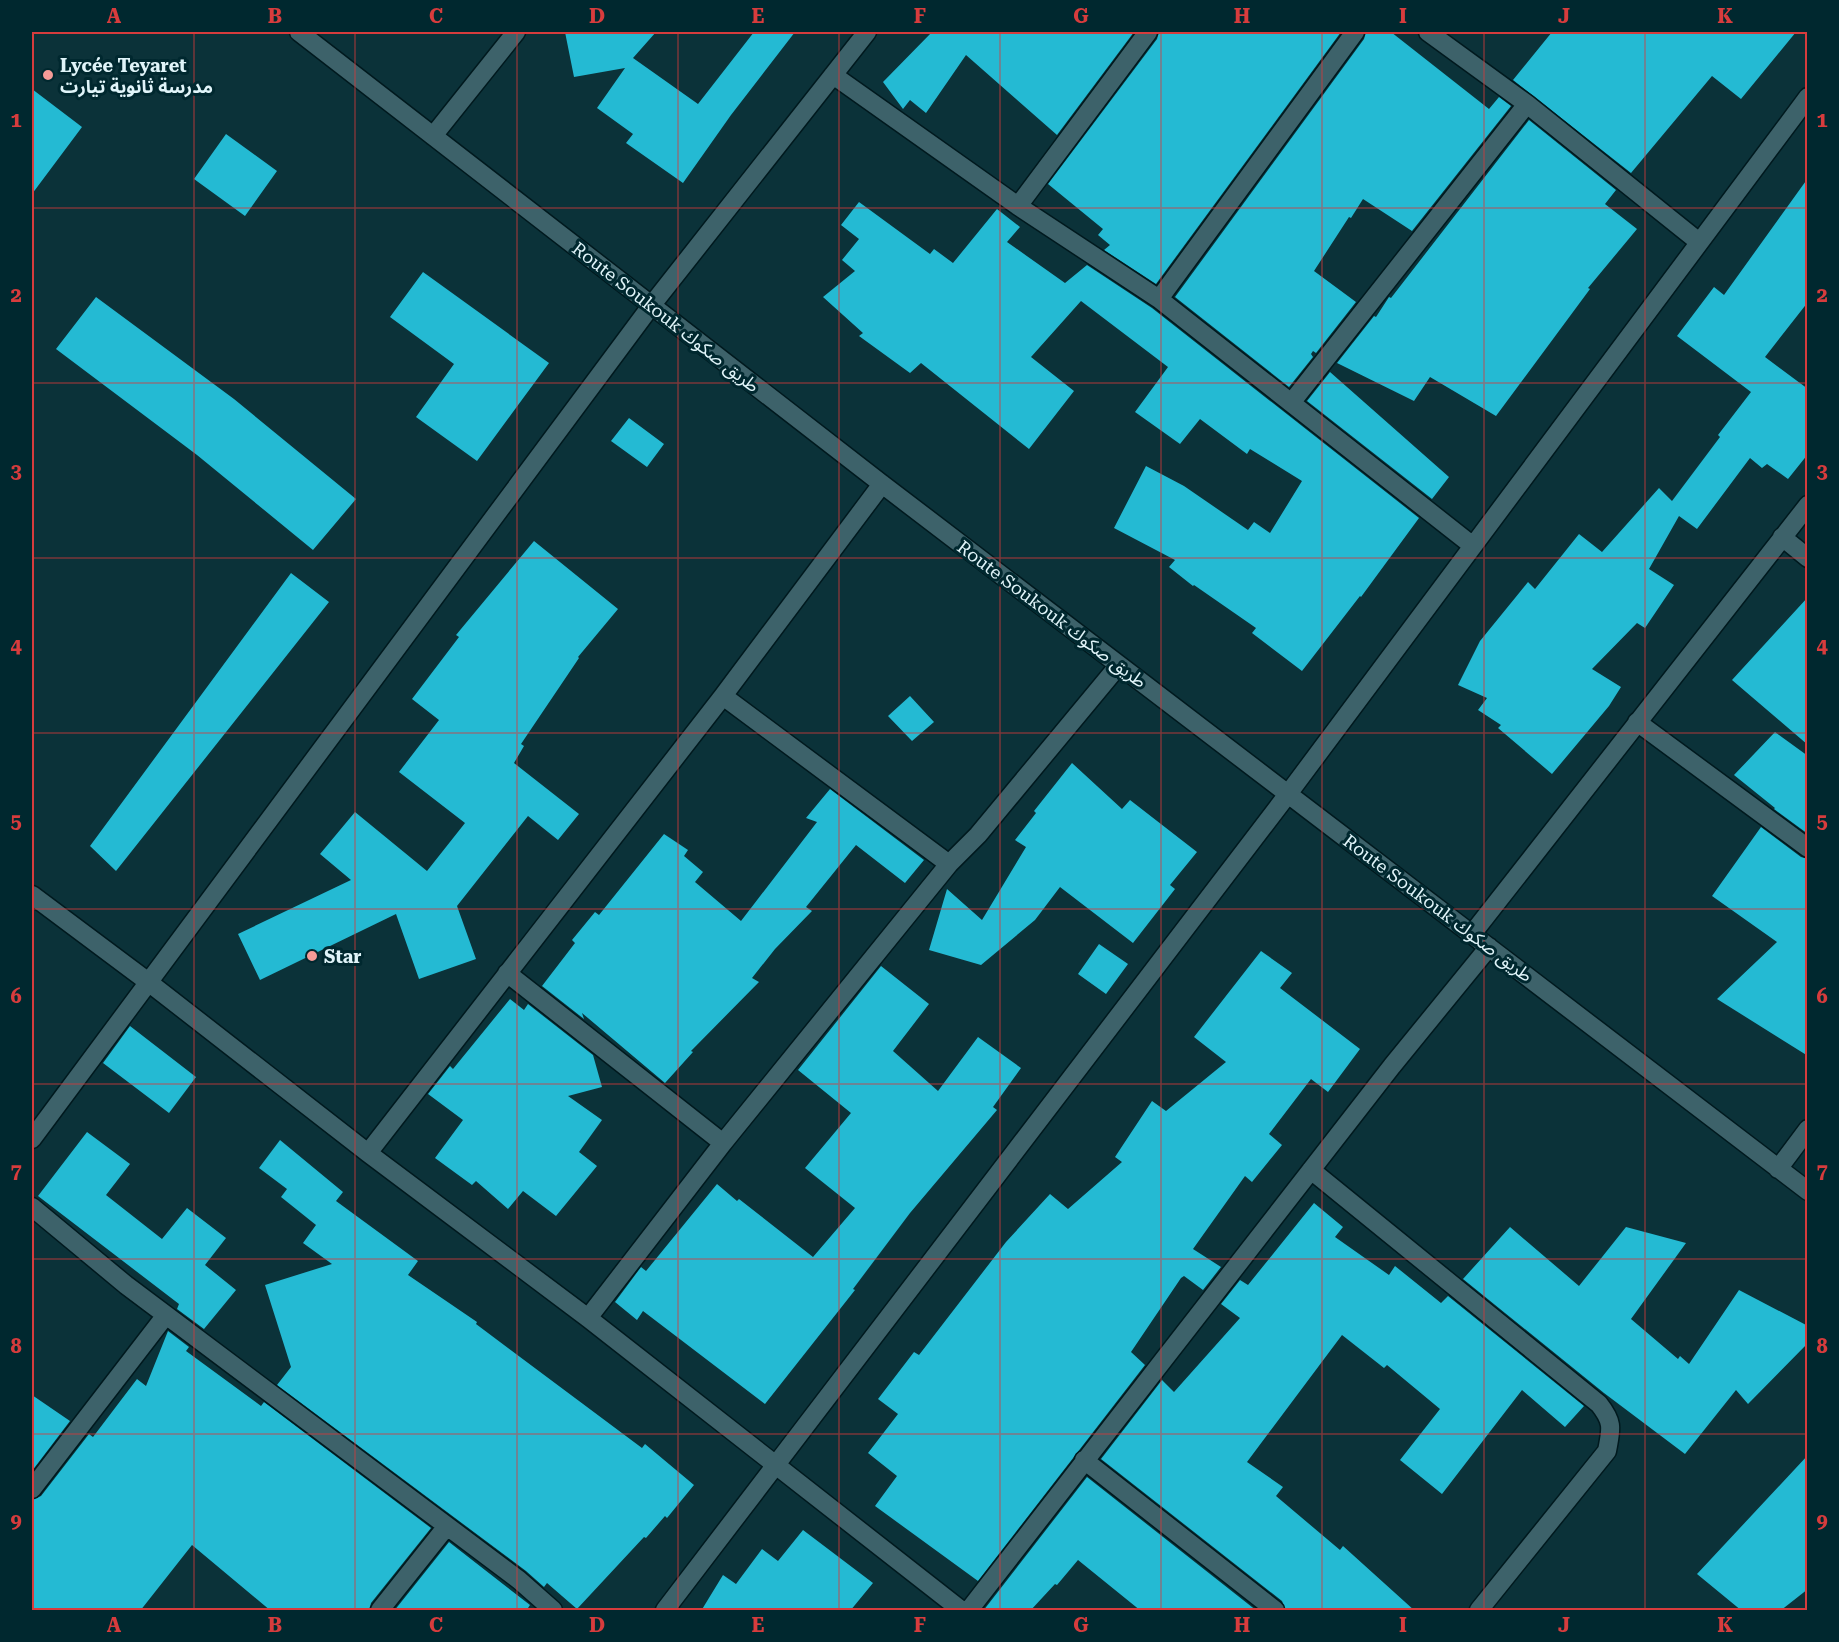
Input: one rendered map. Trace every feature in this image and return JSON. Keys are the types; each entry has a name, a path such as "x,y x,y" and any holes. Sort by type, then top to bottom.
{"street":[{"name":"Route Soukouk طريق صكوك","path":"299,32 882,484 1808,1191"},
{"path":"433,136 516,32"},
{"path":"32,1139 147,981 651,306 867,32"},
{"path":"1018,206 1148,32"},
{"path":"1159,299 1355,32"},
{"path":"1428,32 1527,104 1699,243"},
{"path":"833,75 1018,206 1159,299 1473,546"},
{"path":"665,1611 1288,794 1699,243 1801,119 1808,97"},
{"path":"1291,403 1527,104"},
{"path":"368,1153 723,696 882,484"},
{"path":"1472,933 1808,505"},
{"path":"1782,537 1808,558"},
{"path":"588,1318 723,1143 949,864 978,835 1119,665"},
{"path":"723,696 949,864"},
{"path":"1637,722 1808,848"},
{"path":"32,895 147,981 368,1153 588,1318 961,1611"},
{"path":"969,1611 1311,1170 1489,947"},
{"path":"507,973 723,1143"},
{"path":"1778,1169 1808,1129"},
{"path":"1311,1170 1599,1404 1608,1416 1611,1430 1607,1451 1479,1611"},
{"path":"32,1207 166,1315 519,1580 553,1611"},
{"path":"32,1489 166,1315"},
{"path":"1084,1460 1275,1611"},
{"path":"380,1611 447,1526"}],"building":[{"path":"565,32 656,32 633,58 698,104 754,32 795,32 731,115 683,183 626,143 633,134 597,108 625,68 574,77"},
{"path":"932,32 1134,32 1057,135 966,55 926,113 910,100 903,109 883,82"},
{"path":"1159,32 1341,32 1156,284 1104,250 1110,245 1098,235 1103,229 1048,184 1157,39"},
{"path":"1366,32 1391,32 1489,109 1499,97 1511,106 1412,231 1363,199 1314,271 1356,302 1316,353 1313,351 1311,354 1313,357 1289,387 1175,297 1364,39"},
{"path":"1552,32 1796,32 1741,99 1712,76 1631,173 1513,80"},
{"path":"32,89 82,127 32,194"},
{"path":"1529,120 1616,190 1605,204 1637,229 1588,288 1590,289 1496,416 1430,377 1414,401 1337,363 1374,316 1376,317 1389,297 1391,298"},
{"path":"226,134 277,171 245,216 194,179"},
{"path":"1808,178 1808,302 1765,357 1808,389 1808,454 1788,479 1767,464 1762,468 1750,458 1697,529 1679,516 1649,569 1674,585 1645,628 1637,623 1592,669 1621,687 1609,706 1552,774 1498,728 1501,725 1478,710 1487,698 1458,685 1480,641 1528,582 1535,589 1579,534 1602,552 1659,488 1672,501 1720,437 1718,435 1751,392 1677,336 1714,287 1724,295"},
{"path":"859,202 930,254 934,249 953,263 997,209 1020,227 1007,242 1065,283 1087,265 1152,308 1419,518 1361,597 1302,671 1252,633 1256,628 1169,567 1175,560 1114,528 1146,466 1184,486 1248,530 1254,522 1270,533 1302,481 1250,449 1247,454 1200,419 1180,444 1135,412 1168,367 1081,301 1031,357 1074,391 1029,449 921,363 910,373 859,336 863,333 823,297 855,271 842,260 859,239 841,225"},
{"path":"423,272 549,363 477,461 416,417 454,364 390,317"},
{"path":"96,297 234,399 356,499 313,550 197,455 56,349"},
{"path":"1330,372 1449,477 1432,499 1307,401"},
{"path":"629,418 664,444 647,467 611,441"},
{"path":"534,541 618,609 578,657 521,744 524,746 514,763 579,814 558,840 528,816 457,906 476,959 419,979 396,914 260,980 238,934 351,880 320,854 355,812 427,871 465,823 399,772 439,720 412,699 459,637 456,635"},
{"path":"291,573 329,602 116,871 90,846"},
{"path":"1808,597 1808,745 1732,680"},
{"path":"910,696 934,722 912,741 888,716"},
{"path":"1775,732 1808,756 1808,834 1734,775"},
{"path":"1072,763 1122,809 1130,800 1197,852 1170,885 1175,889 1133,943 1060,887 1035,920 981,965 929,950 947,889 982,920 1026,847 1015,840 1036,813 1034,811"},
{"path":"830,789 924,860 905,883 856,845 806,907 812,911 775,949 752,978 759,982 691,1051 693,1052 665,1083 582,1013 584,1019 542,986 575,943 572,940 595,912 599,915 664,834 688,850 684,856 703,872 695,882 741,921 817,822 806,818"},
{"path":"1761,827 1801,857 1808,859 1808,1056 1717,999 1777,942 1712,896"},
{"path":"1099,944 1128,964 1106,994 1078,974"},
{"path":"1261,951 1292,973 1280,988 1360,1049 1328,1092 1311,1079 1269,1134 1282,1145 1252,1182 1245,1176 1193,1249 1221,1267 1203,1290 1184,1276 1181,1278 1131,1352 1145,1365 978,1581 875,1506 897,1476 868,1453 898,1414 878,1399 914,1352 919,1355 1006,1242 1050,1194 1068,1209 1122,1162 1115,1157 1152,1101 1166,1111 1226,1062 1194,1037"},
{"path":"881,966 929,1004 893,1051 938,1091 978,1037 1021,1068 993,1107 997,1110 910,1213 853,1289 855,1290 765,1404 643,1311 637,1320 615,1302 641,1267 646,1271 717,1184 813,1257 855,1208 805,1168 851,1113 798,1070"},
{"path":"510,999 524,1010 528,1004 593,1055 602,1087 568,1096 602,1120 579,1152 597,1166 556,1216 523,1191 508,1209 476,1181 472,1185 435,1158 463,1120 428,1094 450,1066 453,1069"},
{"path":"130,1026 196,1077 169,1113 103,1063"},
{"path":"87,1132 130,1164 106,1195 162,1239 187,1208 226,1238 205,1265 236,1290 204,1329 177,1309 179,1304 38,1196"},
{"path":"280,1140 343,1192 336,1201 418,1261 408,1275 477,1322 476,1324 642,1448 645,1444 694,1485 667,1518 665,1516 646,1538 644,1537 577,1609 547,1583 544,1587 526,1571 277,1385 291,1367 265,1285 332,1264 303,1243 316,1225 281,1197 287,1189 259,1168"},
{"path":"1314,1203 1343,1227 1335,1237 1389,1275 1395,1266 1441,1303 1448,1296 1584,1406 1565,1427 1522,1390 1442,1494 1400,1460 1440,1409 1387,1365 1384,1368 1342,1335 1247,1462 1283,1487 1276,1496 1340,1550 1343,1546 1415,1611 1286,1611 1282,1601 1101,1459 1162,1380 1174,1392 1240,1318 1221,1304 1240,1280 1248,1285"},
{"path":"1510,1227 1579,1286 1626,1227 1686,1243 1631,1319 1678,1359 1680,1356 1689,1364 1739,1290 1808,1326 1808,1343 1748,1404 1736,1390 1685,1454 1604,1393 1463,1279"},
{"path":"168,1331 189,1347 186,1351 261,1406 264,1402 431,1528 371,1603 369,1611 271,1611 192,1545 140,1611 32,1611 32,1500 41,1496 89,1434 93,1437 137,1379 146,1386"},
{"path":"32,1395 70,1421 32,1471"},
{"path":"1808,1455 1808,1589 1780,1611 1742,1611 1697,1574"},
{"path":"1087,1477 1257,1611 1141,1611 1078,1560 1057,1585 1055,1584 1030,1611 983,1611"},
{"path":"803,1530 873,1583 850,1611 701,1611 723,1575 736,1584 762,1549 778,1561"},
{"path":"449,1542 530,1605 526,1611 394,1611"}],"place":[{"name":"Lycée Teyaret مدرسة ثانوية تيارت","path":"48,75"},
{"name":"Star","path":"312,956"}]}
